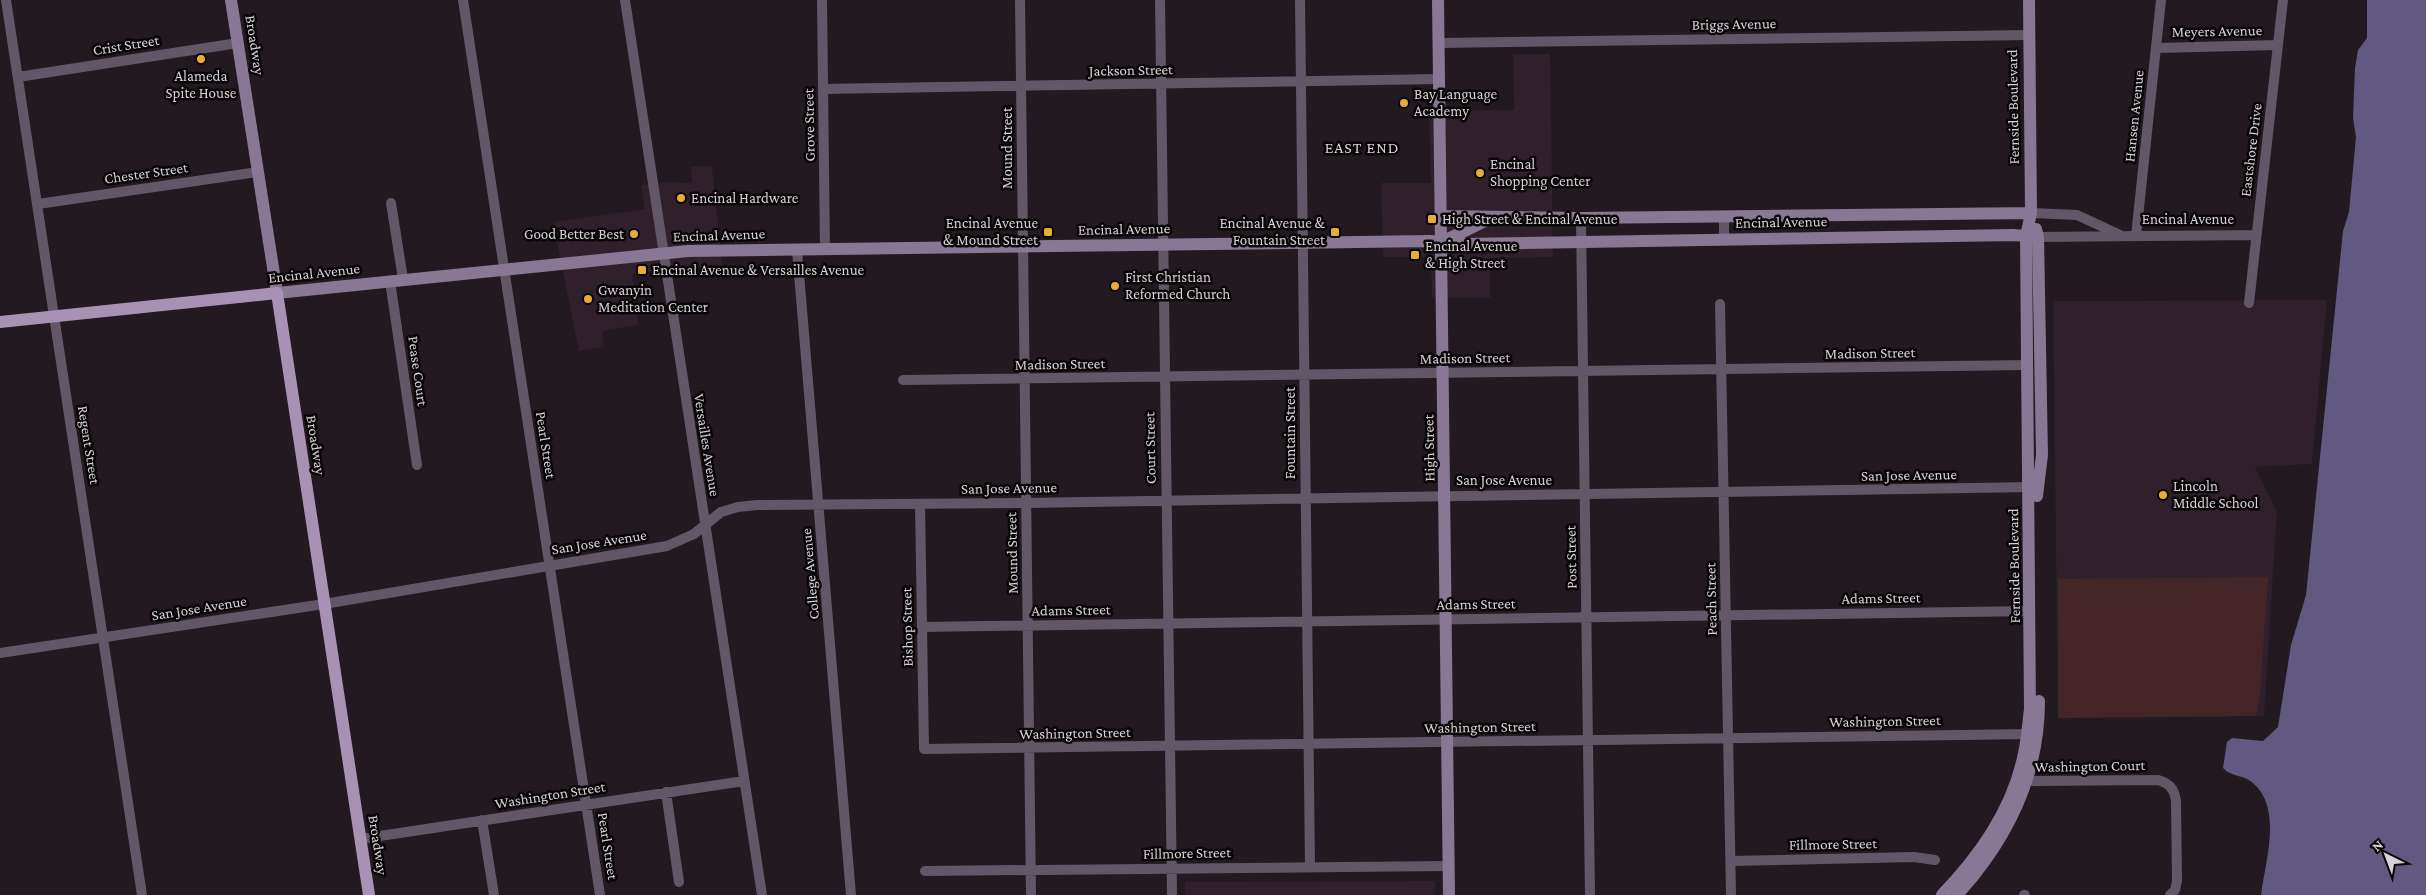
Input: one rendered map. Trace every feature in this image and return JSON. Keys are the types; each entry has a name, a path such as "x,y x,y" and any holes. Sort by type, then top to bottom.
{"main road":[{"name":"Broadway","path":"232,0 369,895"},
{"name":"High Street","path":"1438,0 1450,895"},
{"name":"Fernside Boulevard","path":"2028,0 2031,213 2042,432 2042,455 2033,487 2030,611 2032,734"},
{"name":"Encinal Avenue","path":"1441,216 1581,218 2031,213"},
{"name":"Encinal Avenue","path":"1442,242 1490,218"},
{"name":"Encinal Avenue","path":"0,322 662,253 1303,243 1442,242 1464,244 2032,237"},
{"name":"Fernside Boulevard","path":"1957,895 1982,866 2001,838 2022,781 2039,709 2033,487 2028,386 2032,237"},
{"path":"2028,386 2034,395 2035,423 2042,432"},
{"name":"Fernside Boulevard","path":"1942,895 1975,858 1993,832 2022,781"}],"street":[{"name":"Regent Street","path":"6,0 142,895"},
{"name":"Pearl Street","path":"463,0 600,895"},
{"name":"Versailles Avenue","path":"625,0 662,253 762,895"},
{"name":"Grove Street","path":"822,0 825,250"},
{"name":"Mound Street","path":"1020,0 1031,895"},
{"name":"Court Street","path":"1160,0 1172,895"},
{"name":"Fountain Street","path":"1300,0 1310,866"},
{"name":"Hansen Avenue","path":"2136,236 2161,0"},
{"name":"Eastshore Drive","path":"2249,303 2283,0"},
{"name":"Briggs Avenue","path":"1439,43 2029,35"},
{"name":"Crist Street","path":"18,77 238,42"},
{"name":"Meyers Avenue","path":"2156,48 2278,45"},
{"name":"Jackson Street","path":"823,88 1440,79"},
{"name":"Chester Street","path":"38,204 258,172"},
{"name":"Pease Court","path":"392,202 396,280 417,465"},
{"name":"Encinal Avenue","path":"2031,213 2077,214 2121,236"},
{"path":"1724,216 1724,240"},
{"name":"Post Street","path":"1581,218 1590,895"},
{"name":"Encinal Avenue","path":"2032,237 2098,238 2121,236 2256,235"},
{"name":"College Avenue","path":"797,250 851,895"},
{"name":"Peach Street","path":"1720,304 1723,370 1731,895"},
{"name":"Madison Street","path":"903,380 2028,365"},
{"name":"San Jose Avenue","path":"0,653 324,604 667,546 683,541 721,512 738,507 757,505 818,506 2033,487"},
{"name":"Bishop Street","path":"920,504 924,749"},
{"name":"Adams Street","path":"922,627 2030,611"},
{"name":"Washington Street","path":"924,749 2032,734"},
{"name":"Washington Court","path":"2022,781 2158,780 2168,783 2174,791 2176,801 2177,881 2170,895"},
{"name":"Washington Street","path":"360,839 744,781"},
{"path":"666,792 679,882"},
{"path":"482,820 494,895"},
{"name":"Fillmore Street","path":"1731,861 1914,857 1935,860"},
{"name":"Fillmore Street","path":"926,871 1449,866"}],"shaded area":[{"path":"2367,0 2426,0 2426,895 2261,895 2270,836 2270,821 2267,807 2262,794 2250,780 2230,773 2223,768 2227,742 2232,738 2263,741 2278,727 2291,645 2306,595 2343,231 2349,212 2356,137 2353,118 2355,68 2358,50 2367,38"},
{"path":"1513,54 1550,54 1553,257 1490,258 1490,298 1432,297 1431,260 1428,257 1383,257 1381,183 1431,183 1429,111 1514,110"},
{"path":"712,166 722,268 681,268 632,274 639,325 602,331 604,347 579,351 553,222 645,209 641,185 667,182 692,183 691,167"},
{"name":"Lincoln Middle School","path":"2327,300 2312,464 2255,467 2277,512 2264,716 2058,718 2053,301"},
{"path":"2268,577 2260,694 2256,716 2058,718 2058,579"},
{"path":"1435,881 1435,895 1185,895 1185,882"}],"place":[{"name":"Alameda Spite House","path":"201,59"},
{"name":"Bay Language Academy","path":"1404,103"},
{"name":"Encinal Shopping Center","path":"1480,173"},
{"name":"Encinal Hardware","path":"681,198"},
{"name":"High Street & Encinal Avenue","path":"1432,219"},
{"name":"Encinal Avenue & Mound Street","path":"1048,232"},
{"name":"Encinal Avenue & Fountain Street","path":"1335,232"},
{"name":"Good Better Best","path":"634,234"},
{"name":"Encinal Avenue & High Street","path":"1415,255"},
{"name":"Encinal Avenue & Versailles Avenue","path":"642,270"},
{"name":"First Christian Reformed Church","path":"1115,286"},
{"name":"Gwanyin Meditation Center","path":"588,299"},
{"name":"Lincoln Middle School","path":"2163,495"}],"district":[{"name":"EAST END","path":"1362,147"}]}
